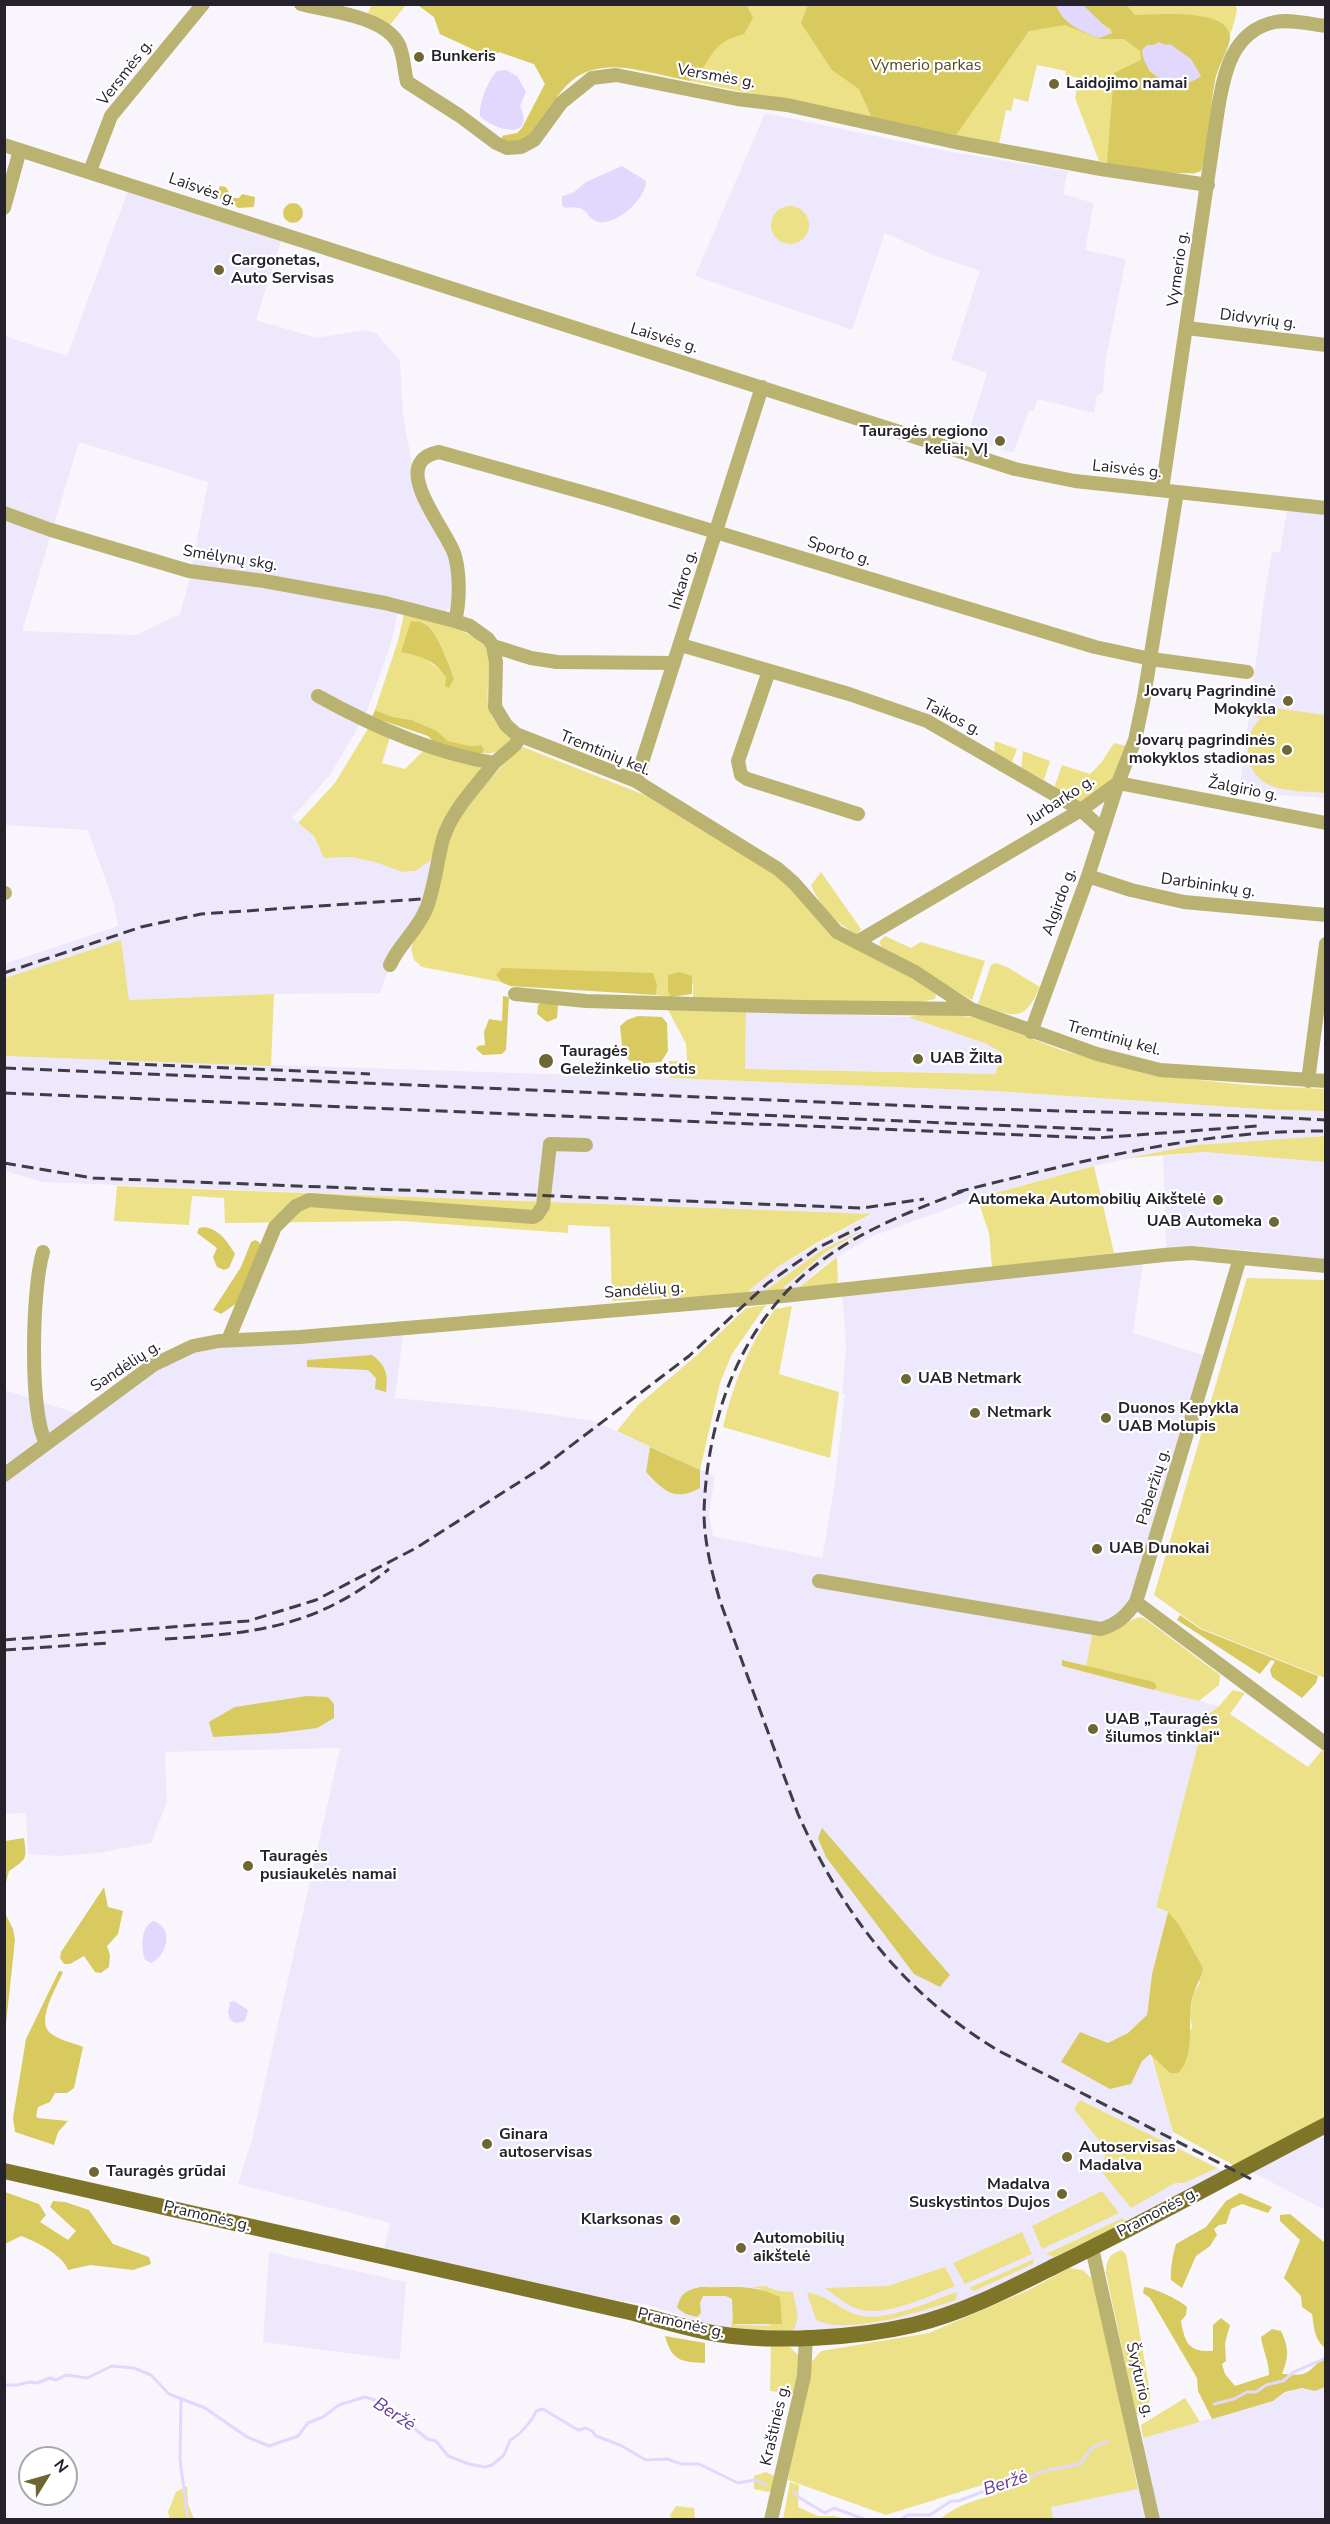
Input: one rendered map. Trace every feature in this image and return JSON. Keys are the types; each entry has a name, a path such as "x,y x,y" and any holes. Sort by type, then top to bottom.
{"main road":[{"name":"Pramonės g.","path":"4,2171 634,2313 694,2329 735,2336 806,2337 867,2332 932,2320 970,2307 1092,2248 1326,2125"}],"street":[{"name":"Versmės g.","path":"90,171 111,116 203,4"},
{"name":"Versmės g.","path":"301,4 368,21 381,27 398,44 407,82 460,116 496,143 507,147 520,147 534,140 561,103 592,78 616,75 737,99 787,105 955,142 1101,169 1208,185"},
{"name":"Vymerio g.","path":"1162,490 1220,93 1233,53 1250,33 1275,22 1326,26"},
{"name":"Laisvės g.","path":"4,145 1015,468 1075,481 1326,508"},
{"path":"4,208 20,150"},
{"name":"Didvyrių g.","path":"1187,328 1326,345"},
{"name":"Inkaro g.","path":"636,781 762,387"},
{"name":"Sporto g.","path":"455,621 458,609 456,557 451,543 426,506 421,491 419,465 425,457 439,452 1095,647 1151,659 1247,672"},
{"name":"Jurbarko g.","path":"857,942 1081,810 1118,783 1135,740 1151,659 1177,492"},
{"name":"Smėlynų skg.","path":"4,513 63,534 189,571 264,581 385,603 455,621"},
{"path":"455,621 479,632 493,646 531,658 557,662 675,663"},
{"name":"Taikos g.","path":"681,645 769,670 927,721 1081,810 1104,830"},
{"name":"Tremtinių kel.","path":"493,646 496,662 495,706 506,725 520,737 636,781 778,869 794,883 837,932 915,972 971,1009 1097,1054 1160,1070 1326,1081"},
{"path":"769,670 738,761 741,775 747,779 858,814"},
{"path":"318,696 373,724 432,747 467,758 494,763"},
{"path":"390,965 394,955 416,928 427,907 443,838 449,824 459,807 494,763 508,753 520,737"},
{"name":"Žalgirio g.","path":"1118,783 1326,823"},
{"name":"Algirdo g.","path":"1031,1032 1088,876 1118,783"},
{"name":"Darbininkų g.","path":"1088,876 1131,890 1184,902 1326,915"},
{"path":"1308,1081 1326,945"},
{"path":"933,1008 942,1000 939,987"},
{"name":"Tremtinių kel.","path":"515,994 586,1001 971,1009"},
{"path":"228,1340 275,1227 296,1206 309,1200 533,1217 543,1206 550,1144 586,1145"},
{"path":"43,1252 36,1289 34,1342 39,1424 46,1443"},
{"name":"Sandėlių g.","path":"4,1475 153,1365 193,1346 228,1340 300,1337 793,1295 1191,1253 1326,1266"},
{"name":"Paberžių g.","path":"1136,1602 1240,1258"},
{"path":"819,1581 1101,1629 1112,1626 1125,1617 1136,1602 1326,1744"},
{"name":"Švyturio g.","path":"1092,2248 1153,2520"},
{"name":"Kraštinės g.","path":"771,2520 804,2376 806,2337"}],"shaded area":[{"path":"1056,5 1083,5 1112,33 1099,38 1079,29 1063,17"},
{"path":"1159,42 1170,44 1191,59 1201,76 1182,84 1164,81 1155,76 1144,60 1142,50 1147,45"},
{"path":"506,70 517,76 526,92 520,106 523,124 512,130 495,126 480,116 483,98 490,80 497,71"},
{"path":"765,113 947,151 1068,171 1063,194 1094,203 1085,250 1126,259 1105,363 1103,393 1097,395 1094,413 1038,399 1034,411 1029,411 1013,453 967,438 987,373 951,360 980,271 936,256 885,233 852,330 695,276"},
{"path":"622,166 646,181 645,188 636,203 622,215 606,222 599,222 579,208 565,208 562,205 562,196 573,193 586,182"},
{"path":"130,185 283,235 256,320 317,338 365,330 376,333 400,361 403,414 417,492 451,560 454,605 445,611 400,601 392,640 366,714 330,775 292,818 314,836 324,858 352,857 402,872 415,871 430,861 437,864 427,907 390,965 380,993 274,994 129,1000 120,941 5,978 4,964 118,926 114,904 88,830 5,825 4,336 67,356","holes":["79,442 208,482 189,581 180,614 136,635 22,631"]},
{"name":"Jovarų Pagrindinė Mokykla","path":"1288,504 1325,508 1325,798 1239,792 1265,592 1272,552 1280,552"},
{"path":"746,1011 908,1017 985,1043 1002,1053 995,1074 745,1069"},
{"path":"5,1056 994,1091 1276,1110 1326,1111 1325,1136 1196,1145 1094,1166 977,1198 873,1236 826,1263 798,1288 782,1289 826,1252 860,1233 822,1250 763,1292 745,1294 779,1266 870,1215 42,1182 5,1171"},
{"path":"1204,1152 1325,1162 1325,1266 1295,1263 1265,1252 1222,1248 1166,1248 1163,1156"},
{"path":"1143,1263 1133,1333 1210,1357 1130,1621 1116,1633 1092,1635 1086,1666 1063,1660 1062,1666 1219,1706 1205,1717 1156,1907 1168,1912 1152,1974 1144,2034 1173,2132 1168,2142 1224,2171 976,2298 920,2317 848,2329 741,2332 714,2327 650,2305 512,2286 382,2258 390,2223 238,2184 252,2139 340,1748 165,1752 167,1802 151,1843 99,1853 58,1856 28,1854 26,1813 5,1814 5,1390 82,1415 192,1346 404,1327 395,1398 514,1409 594,1421 715,1476 709,1513 713,1536 822,1558 834,1489 845,1394 842,1393 846,1349 842,1290"},
{"path":"153,1921 164,1929 166,1941 161,1954 151,1963 145,1960 142,1944 146,1928"},
{"path":"234,2001 248,2010 245,2021 235,2023 230,2019 228,2012 230,2002"},
{"path":"1325,2135 1325,2210 1252,2172"},
{"path":"269,2252 406,2282 400,2360 263,2342"},
{"path":"1325,2387 1325,2519 1053,2520 1050,2507 1152,2486 1143,2438 1273,2401 1285,2393 1302,2388 1315,2391"}],"green space":[{"path":"746,4 753,18 744,34 732,38 717,48 690,81 625,68 609,67 593,70 579,76 566,86 526,139 517,143 503,141 502,136 517,133 522,128 545,84 534,64 499,52 492,58 440,34 434,17 418,5"},
{"path":"1126,4 1135,15 1174,14 1205,17 1218,21 1227,28 1230,38 1215,81 1201,171 1169,172 1107,163 1114,73 1141,60 1140,51 1124,39 1100,39 1065,25 1029,31 956,135 872,118 859,89 832,70 801,23 808,5 1056,5 1063,17 1079,29 1099,38 1112,33 1111,29 1101,23 1083,5","holes":["1147,45 1166,45 1196,79 1172,82 1149,71"]},
{"name":"Vymerio parkas","path":"1235,4 1237,9 1235,18 1215,79 1204,160 1201,171 1194,174 1099,161 1075,98 1079,78 1065,75 1066,71 1037,65 1028,102 1014,98 1011,111 1006,110 999,144 616,66 586,70 566,85 526,139 502,136 517,133 522,128 545,84 534,64 499,52 492,58 440,34 434,17 418,5"},
{"path":"371,5 406,5 389,26 367,17"},
{"path":"220,186 226,187 232,198 239,198 242,194 255,197 254,207 238,208 231,201 215,198"},
{"path":"293,203 300,206 303,213 300,220 293,223 286,220 283,213 286,206"},
{"path":"790,206 803,212 809,225 803,238 790,244 777,238 771,225 777,212"},
{"path":"404,614 449,626 472,636 481,643 489,657 489,707 495,722 511,739 506,746 496,752 483,753 484,749 481,745 470,746 448,741 437,731 412,720 393,717 375,710 398,641","holes":["423,622 429,627 442,648 452,672 454,679 449,688 444,673 420,655"]},
{"path":"411,621 425,624 438,641 454,679 449,688 445,686 446,678 438,667 420,657 401,652"},
{"name":"Jovarų pagrindinės mokyklos stadionas","path":"1254,705 1325,715 1325,793 1287,790 1265,783 1257,776 1251,766 1248,752 1250,733 1261,718 1252,716"},
{"path":"375,710 393,717 412,720 437,731 448,741 470,746 481,745 484,749 483,753 467,753 435,743 428,736 372,717"},
{"path":"369,727 390,737 382,763 405,769 425,749 480,766 481,770 430,861 415,871 402,872 352,857 324,858 314,836 298,823 335,783"},
{"path":"995,741 1017,749 1012,762 994,753"},
{"path":"1114,743 1126,746 1112,781 1080,802 1054,788 1062,765 1090,774 1101,763"},
{"path":"523,747 655,799 783,880 812,913 933,991 936,995 935,999 914,1003 693,998 693,983 671,997 656,995 657,984 496,975 501,982 422,967 414,960 411,949 446,843 462,811 509,758"},
{"path":"1023,751 1050,761 1044,780 1021,769"},
{"path":"821,872 861,929 857,935 830,914 819,901 811,885"},
{"path":"885,936 911,948 921,942 985,961 972,1000 882,947 879,942"},
{"path":"121,940 129,1000 274,994 271,1066 5,1056 5,978"},
{"path":"996,963 1040,987 1034,999 1022,1012 1009,1014 978,1004 991,965"},
{"path":"502,968 653,973 657,985 656,995 510,986 501,982 496,975"},
{"path":"679,972 692,976 692,994 671,997 668,991 668,975"},
{"path":"503,996 509,997 506,1050 502,1054 483,1055 476,1049 478,1046 485,1045 484,1032 489,1019 502,1021"},
{"path":"543,1002 558,1005 557,1018 547,1022 537,1014 538,1005"},
{"path":"667,1008 746,1011 745,1069 995,1074 1002,1053 985,1043 908,1017 929,1014 976,1017 1061,1050 1151,1075 1247,1085 1325,1089 1325,1111 1276,1110 994,1091 670,1078 669,1061 687,1061 686,1044"},
{"path":"638,1016 662,1017 667,1023 668,1051 661,1062 634,1064 623,1055 620,1026 627,1020"},
{"path":"1325,1136 1325,1162 1204,1152 1128,1158 1196,1145"},
{"path":"1094,1166 1114,1253 992,1267 989,1233 977,1198"},
{"path":"117,1186 871,1214 779,1266 745,1294 612,1301 610,1227 568,1225 568,1233 402,1221 225,1223 224,1198 192,1196 189,1225 114,1221"},
{"path":"205,1227 219,1233 235,1254 229,1268 224,1270 217,1267 213,1257 217,1248 197,1233 199,1228"},
{"path":"865,1229 826,1252 782,1289 763,1292 822,1250"},
{"path":"255,1240 261,1246 237,1303 221,1314 213,1310 241,1267 251,1242"},
{"path":"837,1257 838,1285 798,1288"},
{"path":"1247,1278 1325,1280 1325,1678 1200,1628 1154,1595"},
{"path":"766,1305 732,1354 720,1383 700,1470 617,1431 638,1405 697,1355 746,1308"},
{"path":"792,1306 779,1374 839,1392 830,1458 723,1427 737,1380 757,1337 775,1309"},
{"path":"372,1355 381,1363 385,1371 386,1392 375,1389 376,1378 368,1370 307,1367 307,1360"},
{"path":"650,1447 700,1470 700,1488 683,1494 664,1489 646,1472"},
{"path":"1180,1615 1200,1629 1318,1676 1316,1683 1302,1698 1272,1677 1270,1670 1275,1661 1271,1660 1260,1674 1177,1620"},
{"path":"1139,1617 1144,1618 1220,1675 1219,1685 1199,1701 1154,1690 1157,1687 1086,1666 1092,1635 1109,1633"},
{"path":"1062,1660 1154,1682 1157,1687 1154,1690 1062,1666"},
{"path":"1233,1690 1245,1693 1230,1714 1308,1767 1322,1750 1325,1752 1325,2118 1235,2166 1173,2132 1151,2054 1170,2073 1192,2027 1190,2016 1193,1993 1200,1983 1168,1912 1156,1907 1205,1717"},
{"path":"307,1696 328,1697 334,1704 334,1718 317,1728 213,1737 209,1722 235,1707"},
{"path":"822,1828 950,1975 940,1987 914,1974 826,1857 818,1838"},
{"path":"24,1838 24,1858 9,1871 5,1886 5,1841"},
{"path":"104,1887 108,1907 123,1911 118,1934 107,1946 110,1955 109,1967 101,1973 95,1972 84,1956 70,1964 64,1964 60,1958 61,1952"},
{"path":"1168,1912 1179,1925 1203,1968 1191,2004 1187,2056 1178,2073 1170,2073 1150,2054 1142,2061 1131,2084 1110,2089 1061,2062 1080,2032 1108,2043 1128,2033 1147,2015 1152,1974"},
{"path":"5,1913 13,1929 15,1940 5,2033"},
{"path":"59,1971 63,1972 46,2014 47,2030 57,2037 83,2047 74,2088 67,2093 55,2093 50,2102 38,2107 36,2116 38,2118 68,2121 58,2132 54,2145 15,2132 13,2118 26,2039"},
{"path":"1080,2100 1217,2168 1184,2183 1175,2183 1131,2208 1102,2172 1106,2149 1074,2109"},
{"path":"1102,2191 1119,2213 1042,2249 1032,2226"},
{"path":"5,2192 39,2204 46,2215 40,2222 68,2240 76,2231 50,2207 53,2201 65,2202 89,2210 113,2244 149,2257 151,2264 133,2270 90,2265 68,2270 55,2254 27,2238 21,2236 5,2244"},
{"path":"1240,2193 1272,2207 1268,2213 1242,2204 1231,2209 1226,2224 1214,2229 1217,2235 1210,2246 1196,2256 1182,2288 1171,2280 1176,2244 1206,2227 1226,2201"},
{"path":"1290,2214 1325,2243 1324,2347 1316,2336 1312,2314 1302,2307 1301,2296 1284,2278 1300,2240 1280,2221 1280,2215"},
{"path":"1123,2218 1126,2223 1054,2257 1046,2254"},
{"path":"1022,2232 1032,2254 965,2284 953,2263"},
{"path":"1121,2250 1126,2254 1150,2392 1148,2405 1139,2415 1136,2414 1106,2273 1109,2258"},
{"path":"1034,2259 1033,2264 974,2291 969,2288"},
{"path":"945,2267 955,2286 896,2308 872,2311 856,2309 825,2288 888,2286"},
{"path":"1069,2268 1083,2270 1095,2282 1138,2489 1051,2507 1053,2519 939,2520 959,2507 997,2494 995,2481 886,2515 788,2480 808,2366 821,2351 929,2333 1029,2290"},
{"path":"765,2286 778,2291 793,2292 798,2317 795,2328 790,2331 731,2329 732,2320 736,2325 770,2326 761,2289 752,2287"},
{"path":"701,2287 750,2288 780,2297 782,2324 733,2324 732,2299 726,2296 703,2296 700,2303 701,2313 697,2317 677,2308 685,2293"},
{"path":"1144,2287 1167,2295 1187,2307 1186,2315 1181,2321 1184,2336 1193,2348 1213,2351 1213,2325 1221,2318 1230,2325 1225,2343 1226,2361 1222,2364 1225,2374 1235,2386 1269,2375 1261,2337 1272,2329 1281,2331 1286,2342 1287,2357 1282,2374 1306,2373 1325,2358 1325,2387 1315,2391 1302,2388 1285,2392 1273,2401 1212,2419 1198,2391 1197,2378 1150,2298 1143,2293"},
{"path":"957,2292 956,2300 925,2310 866,2324 847,2325 816,2320 807,2293 820,2296 851,2313 869,2317 894,2314"},
{"path":"665,2336 705,2343 705,2363 684,2361 674,2355"},
{"path":"1135,2343 1139,2348 1147,2395 1145,2402 1139,2403 1127,2354 1127,2347"},
{"path":"771,2344 790,2347 800,2357 795,2394 770,2391"},
{"path":"1185,2398 1200,2422 1143,2438 1141,2425"},
{"path":"766,2472 774,2476 772,2490 768,2492 754,2489 754,2476"},
{"path":"790,2482 799,2485 798,2507 818,2516 835,2516 845,2519 783,2519"},
{"path":"187,2486 188,2504 194,2519 170,2519 168,2512 176,2492"},
{"path":"676,2506 694,2508 695,2519 671,2519 670,2515"}],"waterway":[{"name":"Beržė","path":"1214,2404 1234,2399 1247,2392 1256,2392 1266,2385 1283,2381 1294,2372 1326,2358"},
{"name":"Beržė","path":"4,2385 37,2383 50,2378 56,2380 66,2375 87,2378 112,2366 134,2368 151,2375 169,2394 205,2408 247,2437 269,2446 298,2436 308,2423 323,2417 339,2405 365,2397 378,2401 396,2418 414,2428 427,2439 436,2441 448,2456 485,2467 492,2465 504,2455 510,2440 525,2427 536,2411 543,2409 578,2430 586,2428 596,2436 620,2445 646,2460 667,2459 682,2464 699,2464 738,2483 755,2480 766,2485"},
{"path":"181,2399 180,2460 188,2520"},
{"name":"Beržė","path":"900,2520 908,2515 930,2515 951,2501 958,2501 995,2487 1012,2485 1044,2471 1080,2464 1092,2448 1108,2441"},
{"name":"Beržė","path":"794,2492 825,2513 834,2508 867,2520"}],"railway":[{"path":"4,973 141,927 201,914 422,899"},
{"path":"109,1063 370,1074"},
{"path":"4,1068 988,1109 1326,1120"},
{"path":"4,1093 1096,1138 1257,1126"},
{"path":"711,1113 1113,1130"},
{"path":"957,1192 1093,1159 1186,1142 1279,1132 1326,1131"},
{"path":"4,1163 93,1178 863,1208 924,1199"},
{"path":"963,1191 877,1227 828,1256 799,1280 774,1307 753,1336 722,1403 707,1475 705,1535 720,1601 798,1814 835,1885 879,1949 933,2004 999,2051 1251,2179"},
{"path":"4,1640 248,1621 316,1600 416,1548 543,1467 689,1356 768,1283 819,1247 861,1227"},
{"path":"165,1639 228,1634 283,1624 335,1604 362,1589 389,1569"},
{"path":"4,1650 108,1643"}],"place":[{"name":"Bunkeris","path":"419,57"},
{"name":"Laidojimo namai","path":"1054,84"},
{"name":"Cargonetas, Auto Servisas","path":"219,270"},
{"name":"Tauragės regiono keliai, VĮ","path":"1000,441"},
{"name":"Jovarų Pagrindinė Mokykla","path":"1288,701"},
{"name":"Jovarų pagrindinės mokyklos stadionas","path":"1287,750"},
{"name":"UAB Žilta","path":"918,1059"},
{"name":"Tauragės Geležinkelio stotis","path":"546,1061"},
{"name":"Automeka Automobilių Aikštelė","path":"1218,1200"},
{"name":"UAB Automeka","path":"1274,1222"},
{"name":"UAB Netmark","path":"906,1379"},
{"name":"Netmark","path":"975,1413"},
{"name":"Duonos Kepykla UAB Molupis","path":"1106,1418"},
{"name":"UAB Dunokai","path":"1097,1549"},
{"name":"UAB „Tauragės šilumos tinklai“","path":"1093,1729"},
{"name":"Tauragės pusiaukelės namai","path":"248,1866"},
{"name":"Ginara autoservisas","path":"487,2144"},
{"name":"Autoservisas Madalva","path":"1067,2157"},
{"name":"Tauragės grūdai","path":"94,2172"},
{"name":"Madalva Suskystintos Dujos","path":"1062,2194"},
{"name":"Klarksonas","path":"675,2220"},
{"name":"Automobilių aikštelė","path":"741,2248"}]}
